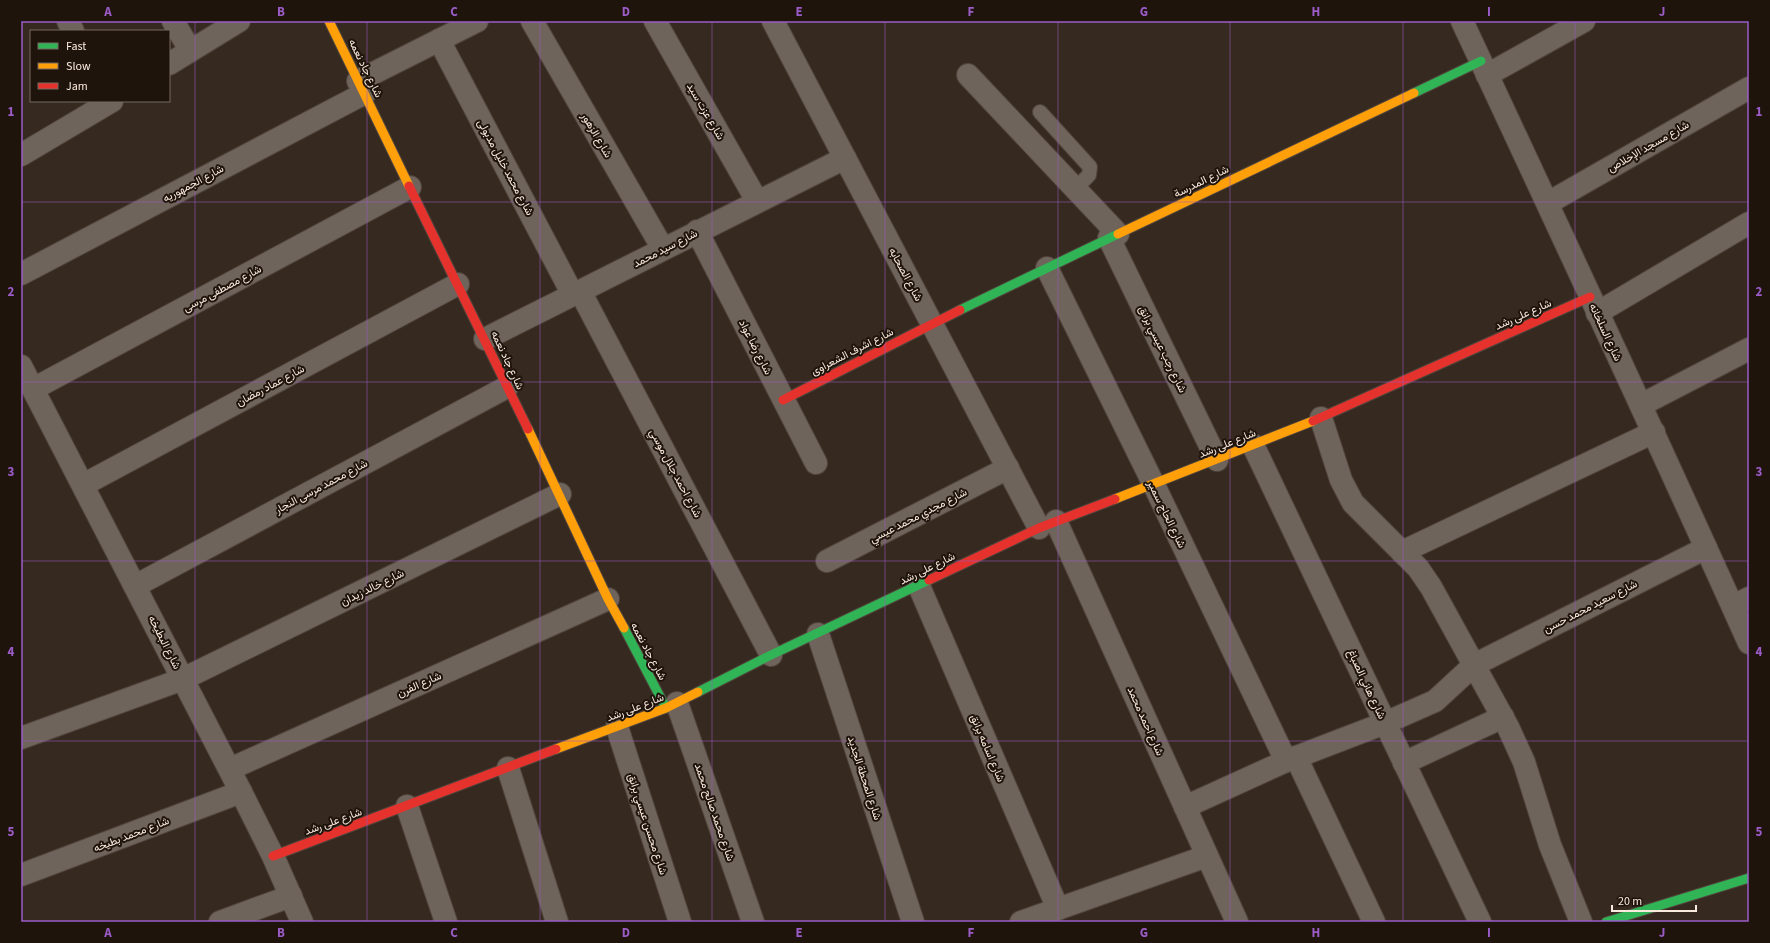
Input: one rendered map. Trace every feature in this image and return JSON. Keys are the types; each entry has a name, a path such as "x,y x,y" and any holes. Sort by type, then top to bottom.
{"street":[{"path":"68,21 73,30"},
{"path":"173,21 190,50"},
{"path":"170,63 239,21"},
{"name":"شارع جاد نعمه","path":"329,21 560,494 608,599 672,705"},
{"name":"شارع الجمهوريه","path":"21,274 361,87 439,40 477,21"},
{"name":"شارع الزهور","path":"532,21 663,249"},
{"name":"شارع عزت سيد","path":"655,21 757,201"},
{"name":"شارع الصحابه","path":"773,21 1008,468 1048,524"},
{"name":"شارع السلخانه","path":"1462,21 1548,203 1593,305 1654,432 1706,548 1741,602 1749,643"},
{"path":"1484,68 1584,21"},
{"name":"شارع محمد خليل مدبولى","path":"439,40 577,293"},
{"name":"شارع المدرسة","path":"932,323 1114,236 1484,68"},
{"name":"شارع رجب عيسي برانق","path":"968,75 1075,189 1114,236 1217,460"},
{"name":"شارع مسجد الإخلاص","path":"1548,203 1749,88"},
{"path":"21,155 110,102"},
{"name":"شارع سيد محمد","path":"485,339 697,231 845,158"},
{"name":"شارع مصطفى مرسى","path":"33,389 410,187"},
{"path":"1593,305 1749,223"},
{"name":"شارع رضا عواد","path":"697,231 816,463"},
{"name":"شارع الحاج سمير","path":"1047,268 1154,485 1374,922"},
{"name":"شارع عماد رمضان","path":"82,485 458,284"},
{"name":"شارع احمد جلال موسي","path":"577,293 772,655"},
{"name":"شارع على رشد","path":"273,856 672,705 772,655 1048,524 1217,460 1593,305"},
{"name":"شارع اشرف الشعراوى","path":"783,400 932,323"},
{"path":"1641,405 1749,349"},
{"name":"شارع البطيخه","path":"21,366 230,769 273,856 302,922"},
{"name":"شارع محمد مرسى النجار","path":"135,586 507,387"},
{"path":"1321,418 1341,480 1353,503 1418,568 1431,588 1503,717 1524,762 1550,845 1582,922"},
{"path":"1402,552 1654,432"},
{"name":"شارع هاني الصباغ","path":"1253,445 1480,922"},
{"name":"شارع مجدي محمد عيسي","path":"827,561 1008,468"},
{"name":"شارع خالد زيدان","path":"21,738 184,679 560,494"},
{"name":"شارع احمد محمد","path":"1048,524 1185,807 1237,922"},
{"name":"شارع سعيد محمد حسن","path":"1185,807 1291,759 1435,701 1474,665 1706,548"},
{"name":"شارع اسامه برانق","path":"919,586 1058,909"},
{"name":"شارع الفرن","path":"230,769 608,599"},
{"name":"شارع المحطة الجديد","path":"818,634 913,922"},
{"name":"شارع محمد صالح محمد","path":"672,705 752,922"},
{"path":"1404,763 1503,717"},
{"name":"شارع محسن عيسي برانق","path":"617,727 680,922"},
{"path":"508,768 557,922"},
{"name":"شارع محمد بطيخه","path":"21,875 241,792"},
{"path":"407,806 446,922"},
{"path":"1021,922 1207,856"},
{"path":"1606,922 1749,878"},
{"path":"220,922 291,896"}],"lane":[{"path":"1040,112 1090,167 1089,175 1075,189"}],"traffic: fast":[{"path":"1414,93 1481,61"},
{"path":"960,310 1118,234"},
{"path":"698,692 771,655 929,580"},
{"path":"624,628 666,708"},
{"path":"1606,922 1749,878"}],"traffic: slow":[{"path":"329,21 409,186"},
{"path":"1118,234 1414,93"},
{"path":"1115,499 1313,421"},
{"path":"528,429 608,599 624,628"},
{"path":"556,749 666,708 698,692"}],"traffic: jam":[{"path":"409,186 528,429"},
{"path":"1313,421 1590,297"},
{"path":"783,400 960,310"},
{"path":"929,580 1039,528 1115,499"},
{"path":"273,856 556,749"}]}
